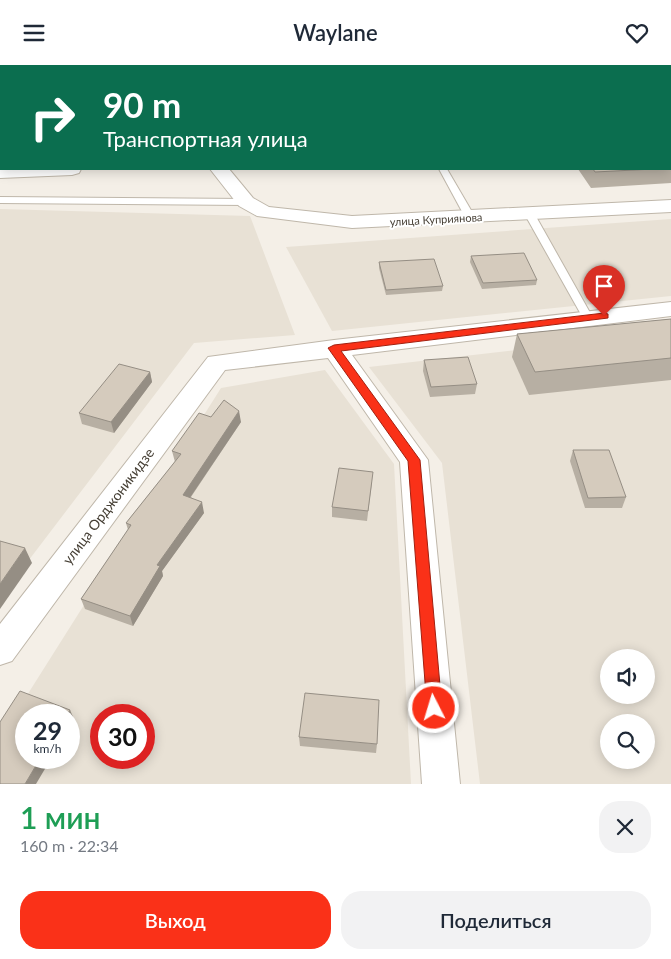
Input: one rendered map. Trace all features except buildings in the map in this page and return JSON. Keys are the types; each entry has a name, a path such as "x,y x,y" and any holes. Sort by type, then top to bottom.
{"street":[{"path":"0,172 48,170"},
{"name":"улица Куприянова","path":"220,170 246,202 264,212 352,222 671,206"},
{"path":"441,784 414,460 334,348 671,309"},
{"name":"улица Орджоникидзе","path":"0,650 217,363 334,348"}],"lane":[{"path":"443,170 470,217"},
{"path":"0,200 246,202"},
{"path":"529,213 588,318"}],"shaded area":[{"path":"0,209 250,216 295,335 194,343 0,598"},
{"path":"671,219 671,296 332,331 286,247"},
{"path":"671,332 671,784 480,784 442,463 369,367"},
{"path":"325,370 394,464 411,784 0,784 0,738 15,714 15,769 80,769 80,704 21,704 221,388"}],"route":[{"path":"434,708 414,460 334,348 604,316"}]}
